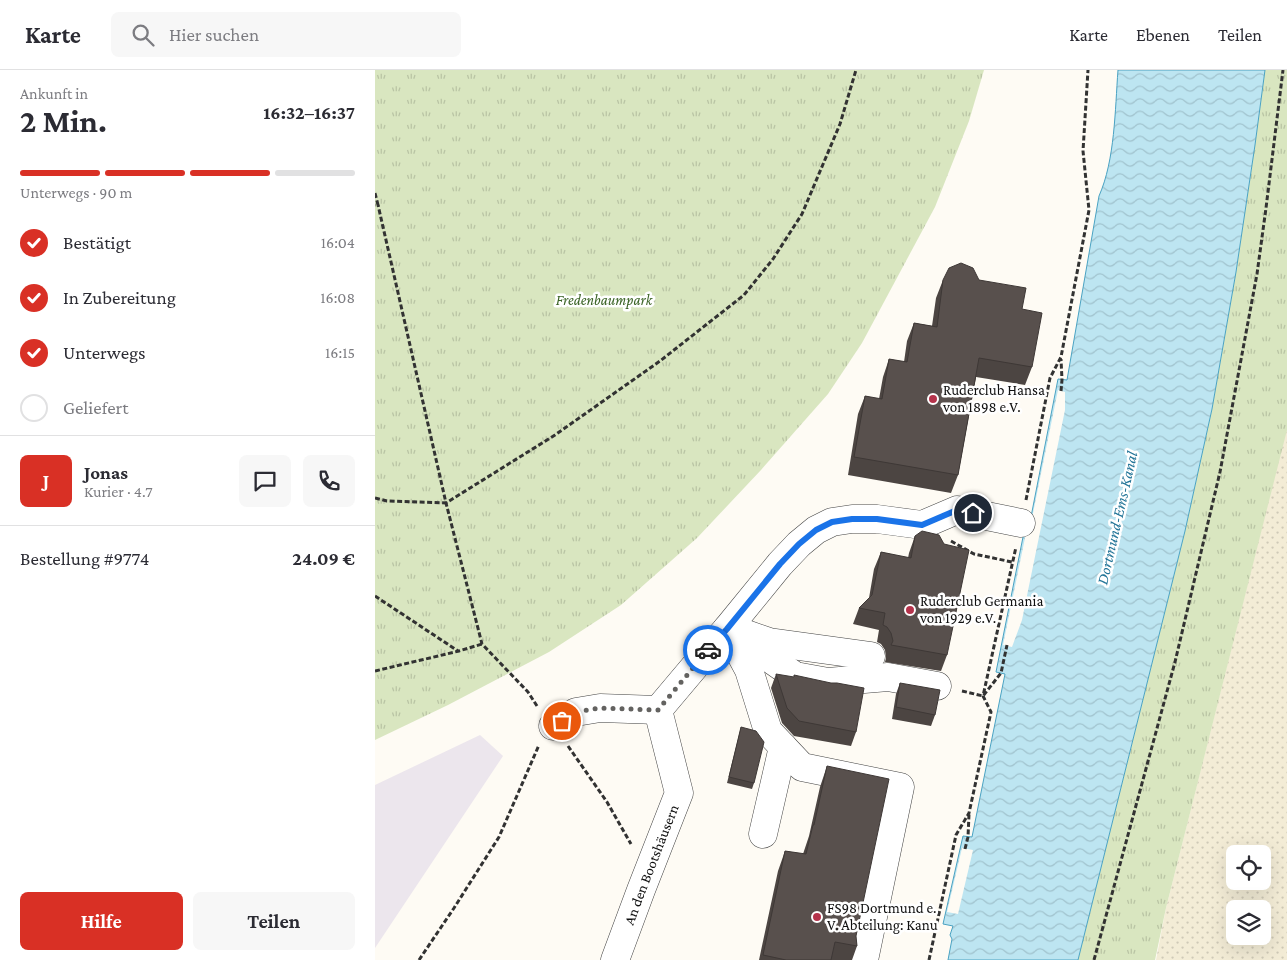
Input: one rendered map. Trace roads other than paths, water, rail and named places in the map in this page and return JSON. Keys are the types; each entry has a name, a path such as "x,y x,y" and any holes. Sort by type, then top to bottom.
{"lane":[{"path":"553,726 576,712 600,708 658,710 780,564 816,530 832,522 852,519 877,519 922,525 957,510 1021,523"},
{"path":"727,629 769,642 871,656"},
{"path":"727,629 795,676 827,682 887,677 937,686"},
{"path":"727,629 749,670 768,731 803,767 900,788 864,960"},
{"name":"An den Bootshäusern","path":"615,960 679,793 658,710"},
{"path":"763,834 783,747"}],"water":[{"name":"Dortmund-Ems-Kanal","path":"1118,70 1265,70 1236,272 1212,409 1185,531 1078,960 948,960 952,939 950,935 953,926 943,924 963,836 972,837 1005,674 996,672 1024,532 1030,522 1058,379 1067,380 1099,196 1111,151"}],"place":[{"name":"Ruderclub Hansa von 1898 e.V.","path":"933,399"},
{"name":"Ruderclub Germania von 1929 e.V.","path":"910,610"},
{"name":"FS98 Dortmund e. V. Abteilung: Kanu","path":"817,917"}],"park label":[{"name":"Fredenbaumpark","path":"604,300"}]}
